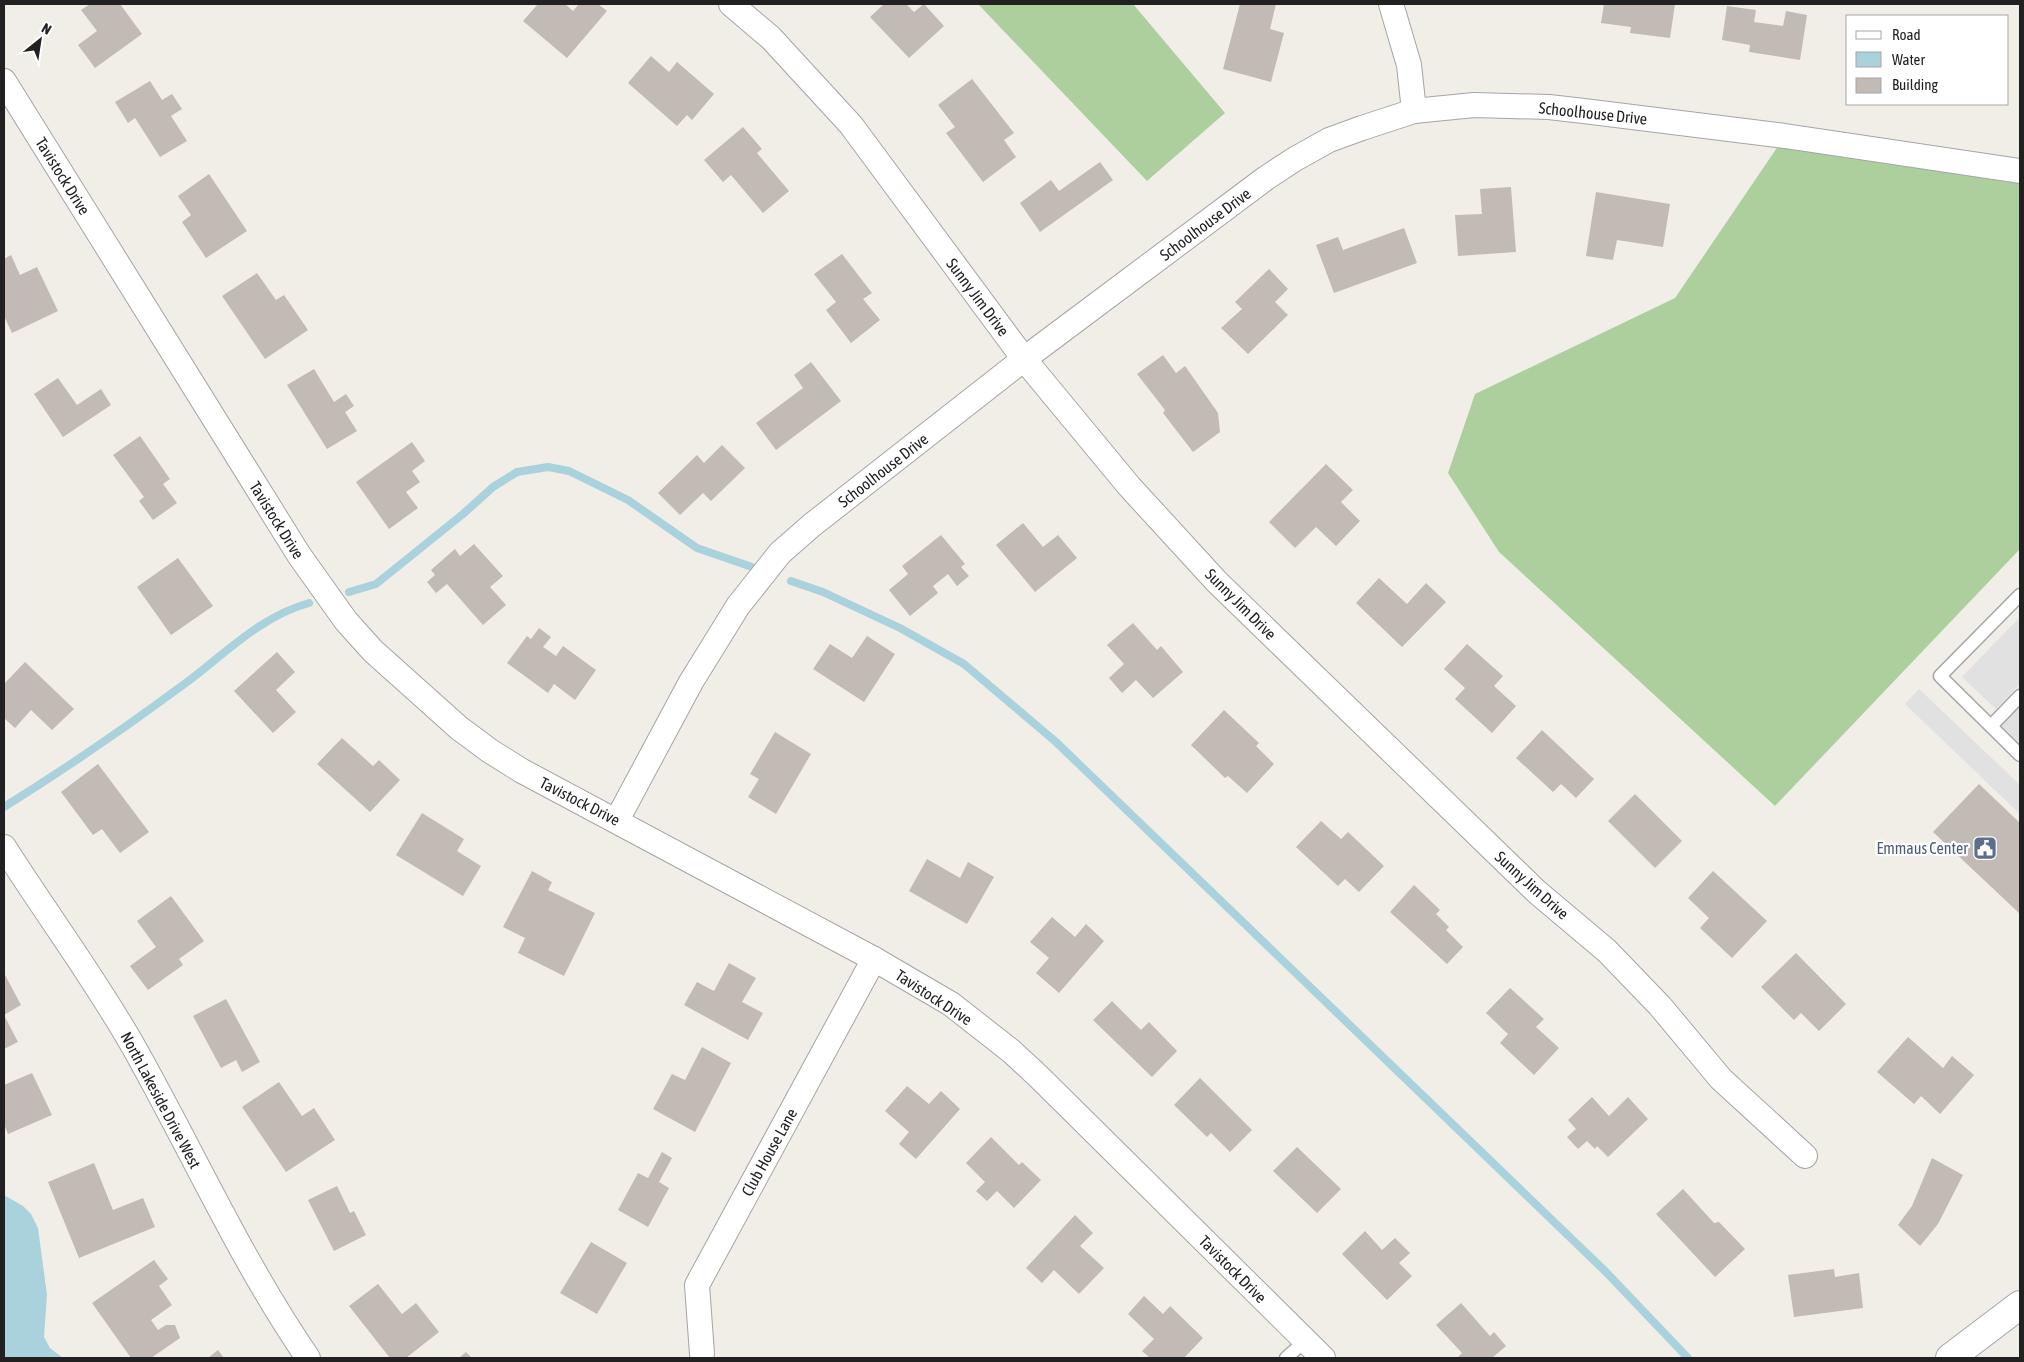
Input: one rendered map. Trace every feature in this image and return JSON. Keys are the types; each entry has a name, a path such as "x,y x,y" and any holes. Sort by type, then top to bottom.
{"street":[{"name":"Sunny Jim Drive","path":"731,4 771,38 851,126 1024,359 1129,486 1217,582 1537,892 1607,951 1660,1006 1721,1079 1805,1156"},
{"path":"1391,4 1409,65 1414,111"},
{"name":"Tavistock Drive","path":"4,81 298,555 346,621 394,671 459,728 522,771 617,820 874,959 951,1004 1011,1051 1323,1358"},
{"name":"Schoolhouse Drive","path":"617,820 691,682 738,606 780,553 812,525 1024,359 1266,178 1329,140 1414,111 1474,105 1549,107 1785,136 2020,171"},
{"name":"North Lakeside Drive West","path":"4,847 103,996 132,1045 245,1256 308,1358"},
{"name":"Club House Lane","path":"702,1354 696,1285 874,959"},
{"path":"1950,1358 2020,1305"}],"lane":[{"path":"2020,595 1940,676 2020,755"},
{"path":"1991,726 2020,696"},
{"path":"1286,1358 1305,1341"}],"green space":[{"path":"978,4 1133,4 1225,113 1147,181"},
{"path":"1785,136 2020,171 2020,549 1775,806 1499,552 1448,473 1475,394 1675,298"}],"shaded area":[{"path":"2020,617 2020,684 1996,709 1962,677"},
{"path":"1919,689 2020,785 2020,814 1905,704"},
{"path":"2020,707 2020,746 2001,727"}],"water":[{"path":"4,1195 23,1206 31,1214 38,1228 47,1295 44,1337 50,1348 63,1358 4,1358"}],"building":[{"path":"90,4 120,4 142,34 95,68 78,45 97,31 81,10"},
{"path":"538,4 565,4 573,11 579,4 598,4 607,11 567,58 523,21"},
{"path":"884,4 906,4 914,12 924,4 944,26 909,58 870,17"},
{"path":"1240,4 1276,4 1270,29 1284,33 1271,82 1223,69"},
{"path":"1604,4 1675,4 1670,38 1630,33 1631,27 1601,23"},
{"path":"1727,6 1756,10 1754,22 1783,26 1786,11 1807,15 1800,60 1749,52 1750,45 1722,40"},
{"path":"651,56 669,72 677,62 714,94 692,120 687,115 677,126 628,83"},
{"path":"972,79 1014,133 1004,140 1016,157 983,182 946,133 955,127 938,105"},
{"path":"150,81 162,100 172,94 182,109 171,116 187,141 160,157 135,118 128,123 115,102"},
{"path":"743,127 762,149 757,153 789,191 763,213 731,175 723,182 704,160"},
{"path":"1100,162 1113,180 1040,232 1020,203 1051,180 1059,191"},
{"path":"209,174 247,231 206,258 182,222 191,215 178,196"},
{"path":"1511,187 1516,252 1458,256 1455,215 1482,214 1480,189"},
{"path":"1596,192 1670,204 1663,247 1617,240 1613,260 1586,256"},
{"path":"1404,228 1417,263 1334,293 1316,245 1338,237 1343,250"},
{"path":"842,254 872,293 863,299 880,320 851,343 826,310 836,302 814,274"},
{"path":"11,255 20,275 37,267 58,311 12,333 4,316 4,259"},
{"path":"1269,269 1288,289 1275,302 1288,315 1248,354 1221,328 1242,309 1235,302"},
{"path":"257,273 276,300 284,295 308,330 265,359 222,296"},
{"path":"1163,355 1176,373 1185,366 1218,413 1220,432 1193,452 1163,413 1165,410 1137,374"},
{"path":"811,362 841,401 776,450 756,423 803,388 794,375"},
{"path":"314,369 334,402 346,394 354,406 345,412 357,431 327,449 287,385"},
{"path":"58,378 77,405 101,389 111,405 63,437 34,394"},
{"path":"140,436 170,479 163,484 177,503 153,520 139,501 144,497 113,455"},
{"path":"412,442 425,461 412,471 420,482 406,492 418,508 389,529 356,482"},
{"path":"722,445 745,468 711,501 703,493 680,515 658,493 697,455 704,463"},
{"path":"1326,464 1353,490 1341,502 1360,521 1336,546 1316,527 1295,548 1269,522"},
{"path":"1023,523 1043,547 1058,535 1077,558 1035,592 996,545"},
{"path":"941,535 965,564 961,567 969,576 957,586 948,574 933,586 938,593 910,616 889,590 908,574 902,566"},
{"path":"474,544 503,576 490,587 506,605 483,625 447,584 436,593 427,582 435,575 431,570 455,549 460,556"},
{"path":"178,558 213,606 171,635 137,587"},
{"path":"1379,578 1407,604 1426,583 1446,602 1402,647 1356,603"},
{"path":"1133,623 1157,650 1161,646 1183,672 1153,698 1136,680 1122,693 1109,678 1124,664 1107,645"},
{"path":"539,628 551,637 543,647 556,656 563,646 596,670 575,700 554,684 548,693 507,663 527,636 531,639"},
{"path":"867,636 895,654 864,702 813,669 830,644 852,658"},
{"path":"1467,644 1503,676 1494,686 1516,706 1492,733 1455,699 1465,688 1444,669"},
{"path":"277,652 295,672 276,690 296,712 273,733 234,691"},
{"path":"25,662 74,709 52,730 31,710 15,728 4,718 4,684"},
{"path":"1224,710 1259,743 1256,746 1274,764 1247,793 1228,776 1225,778 1191,745"},
{"path":"1542,730 1594,779 1576,798 1561,784 1553,792 1516,758"},
{"path":"775,732 811,754 776,814 748,797 759,779 750,774"},
{"path":"342,738 373,766 379,760 400,780 370,812 317,764"},
{"path":"98,764 149,832 120,853 102,829 93,835 61,792"},
{"name":"Emmaus Center","path":"1979,784 2020,823 2020,914 1933,832"},
{"path":"1635,794 1682,841 1655,868 1608,821"},
{"path":"422,813 464,839 457,851 481,866 463,896 396,855"},
{"path":"1321,821 1341,839 1348,832 1384,866 1359,892 1345,879 1338,886 1296,847"},
{"path":"927,859 960,878 968,862 994,877 967,924 909,891"},
{"path":"532,871 552,882 548,890 595,913 564,976 518,953 525,938 503,927"},
{"path":"1713,871 1767,921 1732,958 1700,928 1709,918 1688,898"},
{"path":"1414,885 1440,910 1436,914 1449,927 1446,930 1463,947 1447,964 1390,912"},
{"path":"171,896 204,941 179,959 183,965 148,990 130,966 156,947 137,921"},
{"path":"1052,917 1075,937 1086,924 1104,941 1059,993 1036,973 1049,958 1030,942"},
{"path":"1796,953 1846,1004 1819,1031 1801,1013 1794,1020 1761,987"},
{"path":"729,963 756,978 742,1002 763,1013 748,1040 684,1005 697,982 714,991"},
{"path":"4,973 21,1005 4,1015"},
{"path":"1510,988 1544,1019 1536,1027 1559,1048 1534,1075 1500,1043 1508,1034 1486,1013"},
{"path":"226,999 260,1062 242,1072 236,1060 221,1068 193,1016"},
{"path":"1112,1001 1141,1030 1149,1022 1177,1051 1152,1077 1093,1020"},
{"path":"4,1015 18,1042 4,1049"},
{"path":"1908,1037 1943,1068 1952,1056 1974,1075 1940,1114 1921,1096 1914,1104 1877,1072"},
{"path":"702,1047 731,1063 695,1132 653,1109 672,1074 685,1080"},
{"path":"32,1073 52,1115 8,1134 4,1124 4,1085"},
{"path":"1200,1078 1252,1130 1230,1152 1211,1133 1207,1137 1174,1105"},
{"path":"279,1082 302,1116 314,1108 335,1140 286,1172 242,1107"},
{"path":"907,1086 929,1104 941,1091 960,1109 916,1159 899,1144 909,1132 885,1111"},
{"path":"1592,1097 1609,1116 1628,1097 1648,1119 1608,1157 1597,1146 1595,1149 1587,1141 1578,1149 1567,1137 1576,1129 1568,1120"},
{"path":"991,1137 1019,1165 1022,1162 1041,1180 1014,1208 997,1191 987,1201 976,1191 985,1182 966,1163"},
{"path":"1297,1147 1341,1189 1317,1213 1273,1171"},
{"path":"662,1152 672,1158 659,1182 669,1188 648,1227 618,1210 638,1173 648,1178"},
{"path":"1932,1158 1963,1175 1938,1224 1920,1246 1898,1225 1912,1206"},
{"path":"94,1163 113,1210 143,1198 155,1227 79,1258 48,1182"},
{"path":"337,1186 350,1213 354,1211 366,1235 334,1251 308,1200"},
{"path":"1683,1189 1714,1223 1719,1222 1745,1249 1715,1277 1656,1214"},
{"path":"1075,1215 1093,1233 1080,1246 1104,1268 1079,1294 1054,1270 1042,1283 1026,1268"},
{"path":"1365,1231 1382,1250 1395,1238 1410,1253 1399,1263 1412,1276 1387,1300 1342,1254"},
{"path":"591,1242 627,1263 597,1314 560,1293"},
{"path":"154,1260 168,1279 159,1286 172,1305 151,1320 158,1330 166,1325 175,1325 180,1338 151,1358 131,1358 92,1303"},
{"path":"1834,1269 1835,1277 1859,1273 1863,1308 1794,1317 1788,1275"},
{"path":"378,1284 402,1314 416,1303 439,1332 406,1358 390,1358 349,1306"},
{"path":"1144,1296 1163,1314 1170,1306 1203,1338 1184,1358 1150,1358 1142,1351 1154,1339 1128,1314"},
{"path":"1461,1303 1490,1336 1494,1332 1506,1346 1492,1358 1457,1358 1462,1353 1436,1325"},
{"path":"218,1350 224,1358 208,1358"},
{"path":"466,1352 472,1358 459,1358"}],"waterway":[{"path":"349,592 376,584 463,514 493,487 517,472 548,467 569,471 628,500 697,548 752,567"},
{"path":"791,581 823,592 900,628 964,664 1056,742 1606,1272 1688,1358"},
{"path":"4,807 139,717 258,627 291,609 309,603"}],"place":[{"name":"Emmaus Center","path":"1985,848"}]}
